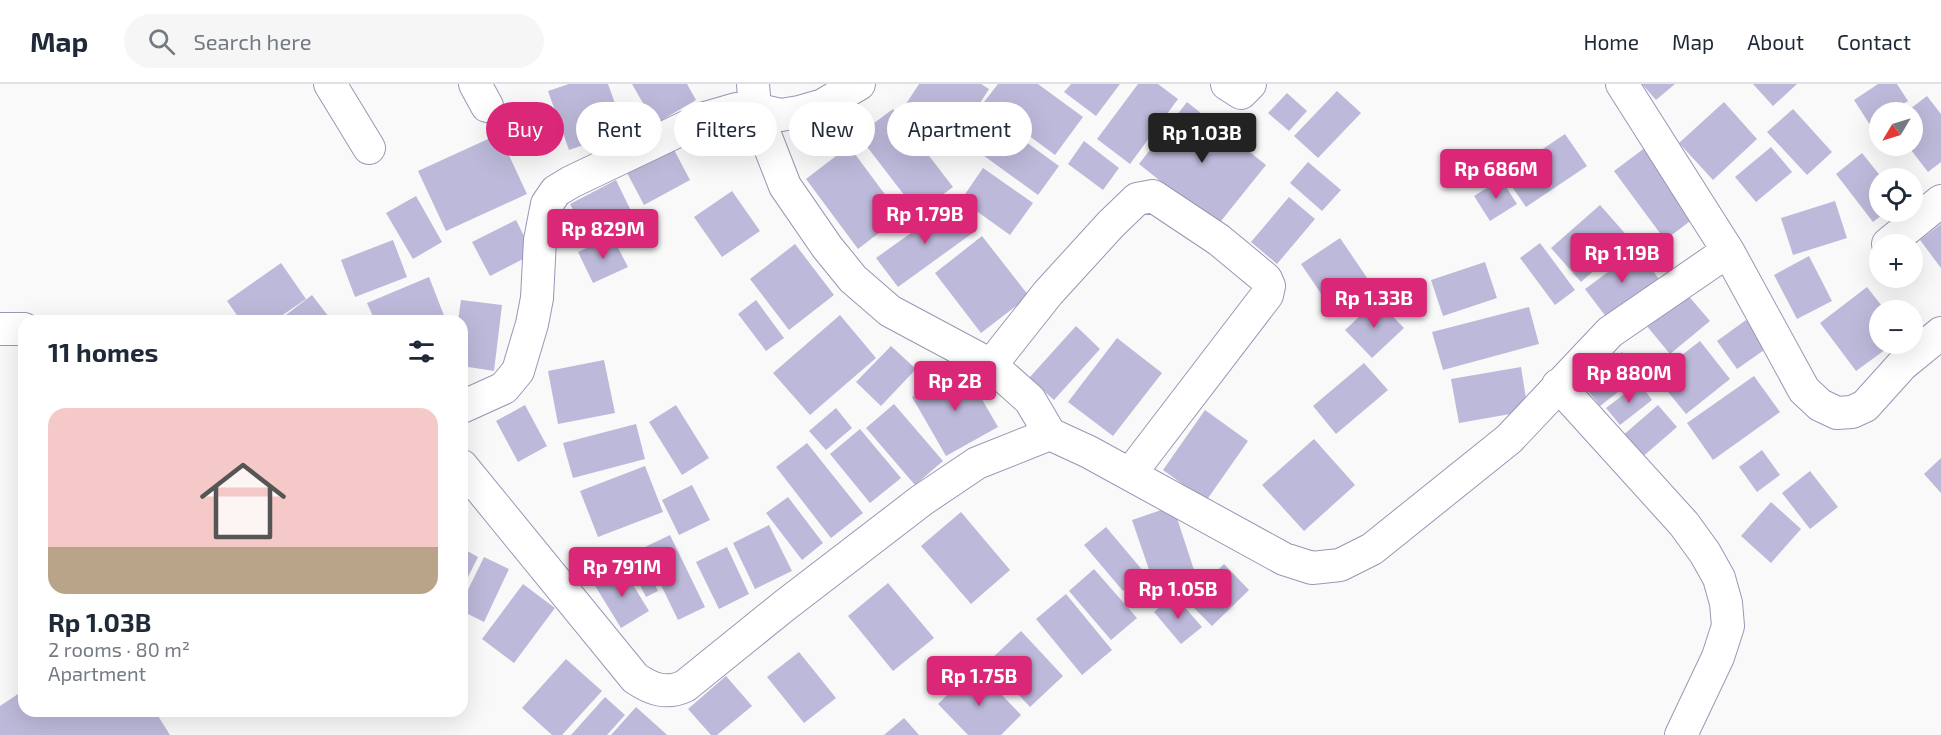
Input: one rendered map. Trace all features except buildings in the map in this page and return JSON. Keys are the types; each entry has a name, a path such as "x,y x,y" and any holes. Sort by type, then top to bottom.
{"street":[{"path":"330,84 369,148"},
{"path":"754,96 781,116 823,105 859,84"},
{"path":"1227,84 1241,93 1250,84"},
{"path":"1622,84 1728,251 1804,390 1820,405 1837,413 1852,412 1865,406 1902,365 1941,333"},
{"path":"754,96 785,186 827,247 853,279 890,311 991,365 1030,400 1050,434 1130,474 1284,559 1312,568 1340,565 1372,549 1509,440 1610,332 1728,251"},
{"path":"468,404 504,388 518,370 537,298 540,240 547,204 556,191 705,118 736,109 754,96"},
{"path":"991,365 1048,293 1137,199 1153,196 1219,240 1266,279 1269,286 1268,295 1130,474"},
{"path":"1901,234 1941,201"},
{"path":"0,329 18,329"},
{"path":"1558,386 1684,524 1705,553 1719,578 1726,603 1728,626 1718,657 1681,735"},
{"path":"468,473 635,678 651,689 675,690 685,686 784,606 922,500 977,463 1050,434"}]}
